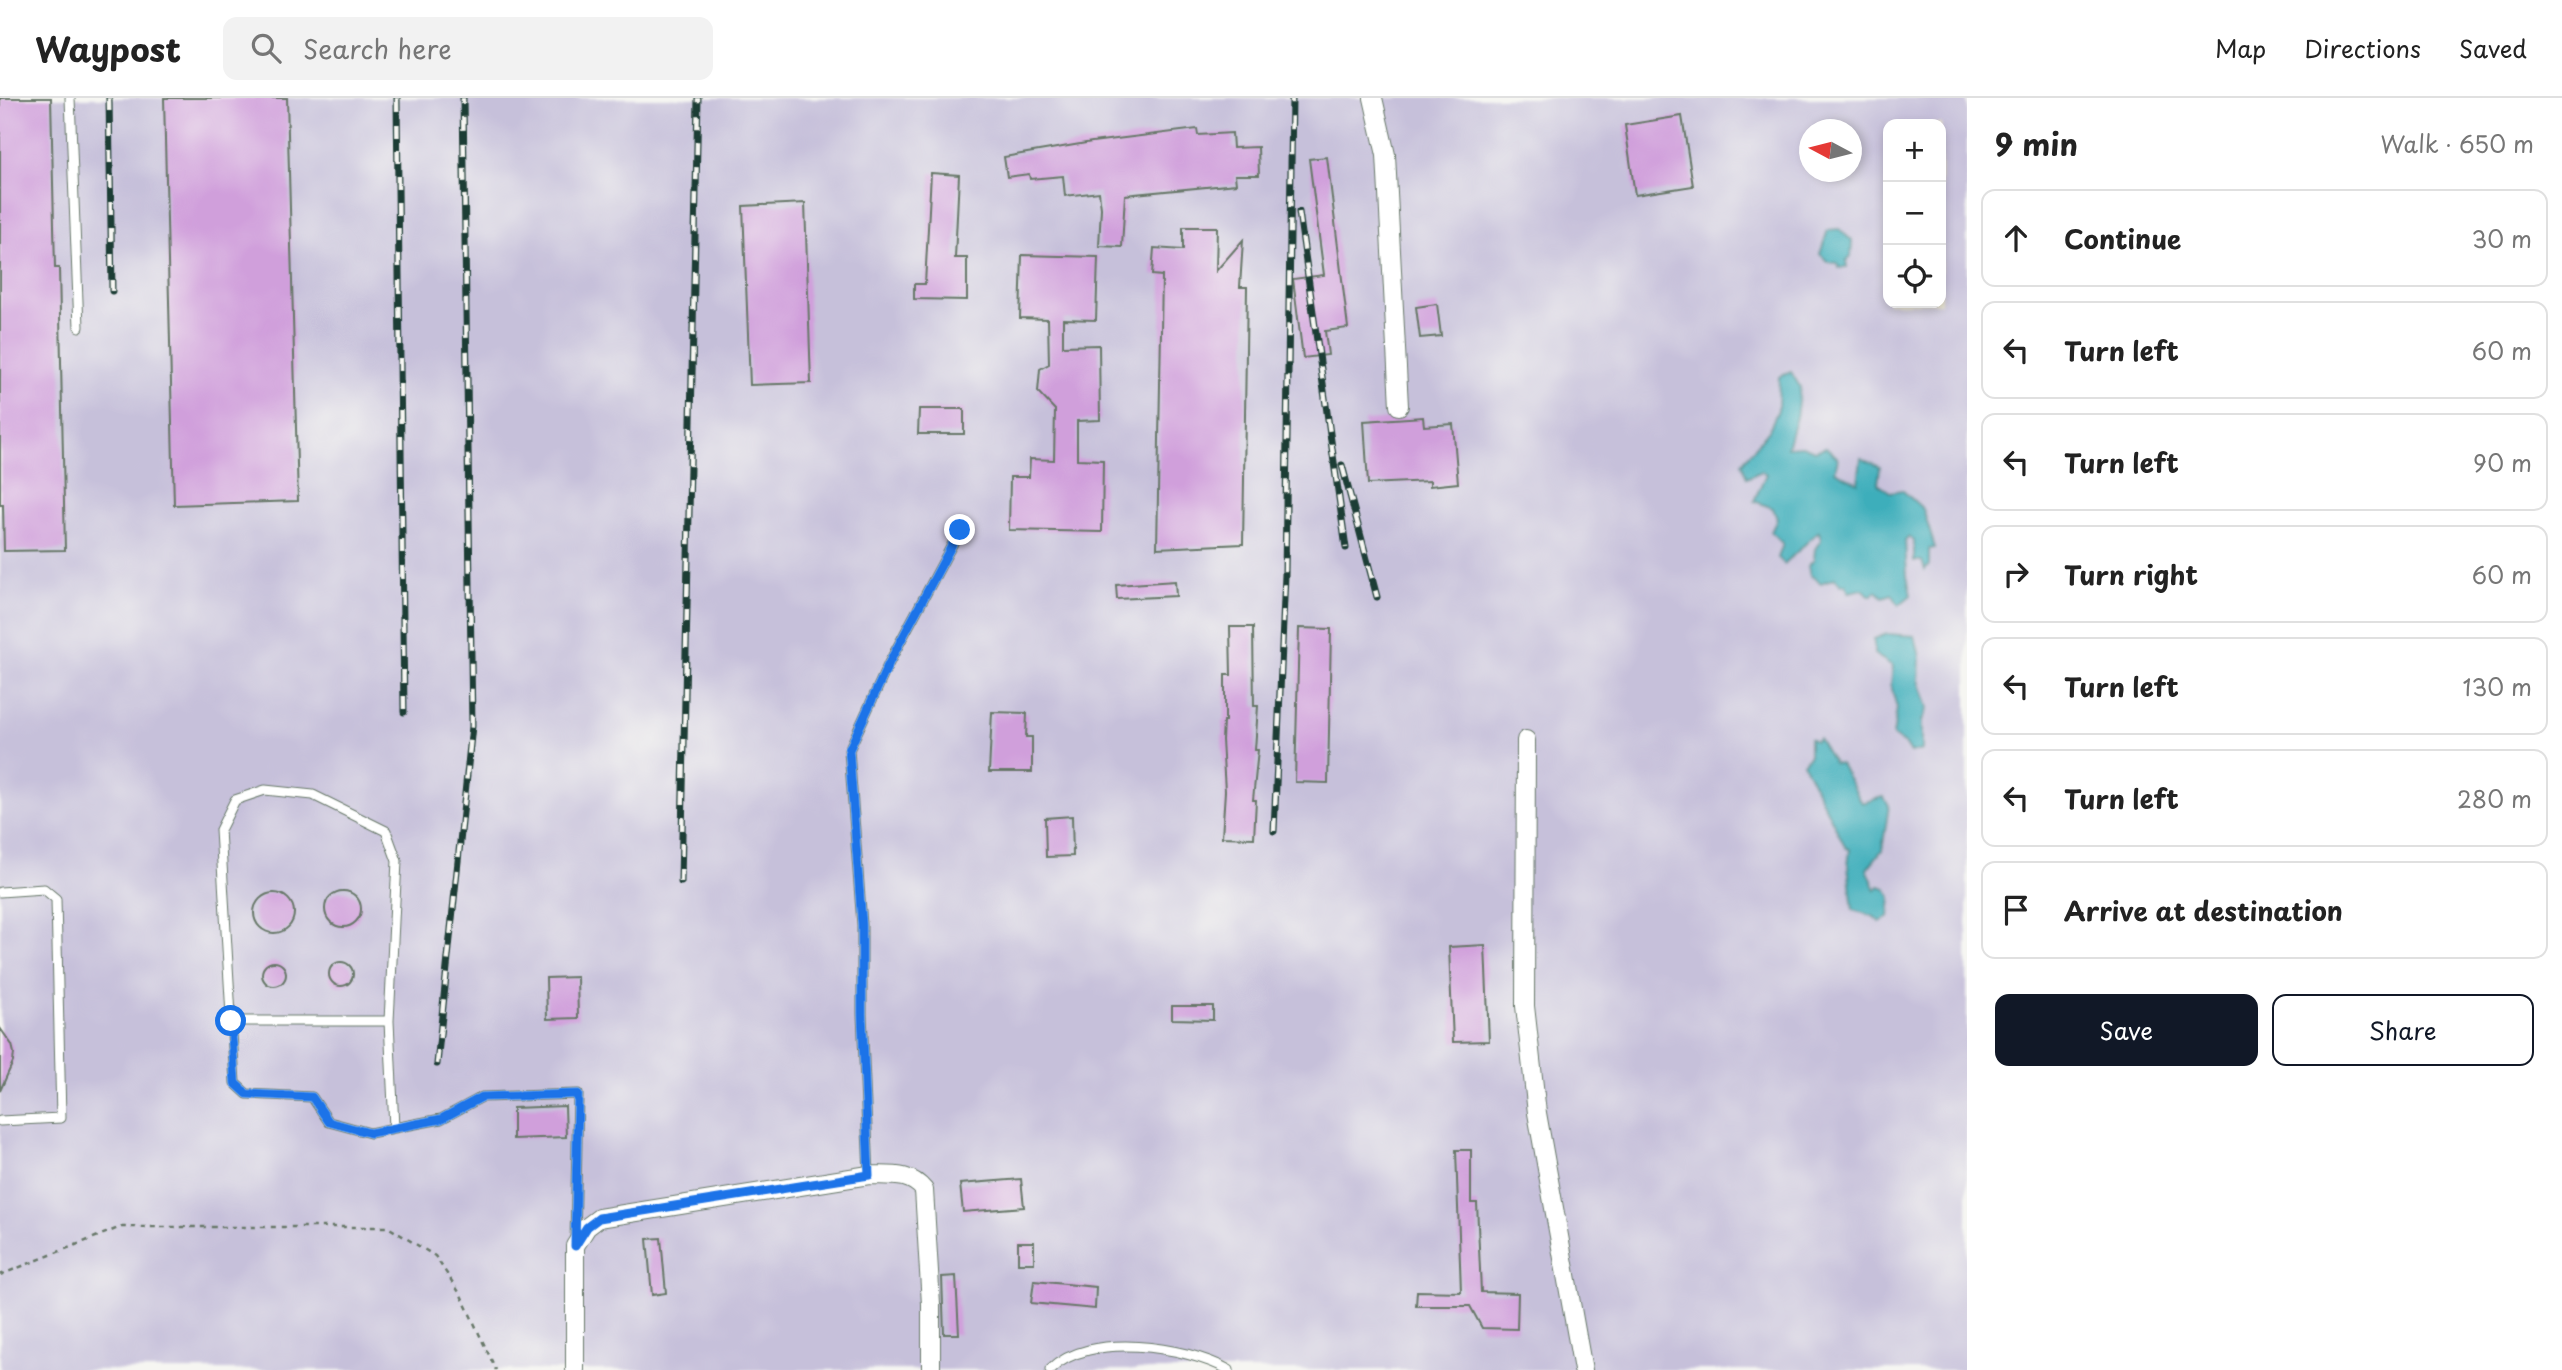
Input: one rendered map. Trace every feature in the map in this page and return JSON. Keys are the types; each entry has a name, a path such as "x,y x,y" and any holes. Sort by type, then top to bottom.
{"street":[{"path":"1373,98 1386,155 1399,406"},
{"path":"1526,740 1525,1006 1536,1113 1583,1370"},
{"path":"575,1370 575,1246 587,1227 599,1218 869,1175 907,1176 918,1182 924,1190 931,1304 931,1370"}],"lane":[{"path":"70,98 79,327"},
{"path":"869,1175 862,1014 862,925 849,750 889,663 960,530"},
{"path":"394,1128 389,1021 397,861 386,831 313,795 265,790 235,800 220,830 235,1083 247,1094 312,1097 329,1122 370,1133 441,1119 482,1097 578,1094 575,1246"},
{"path":"0,892 44,889 56,899 61,1118 0,1121"},
{"path":"231,1021 389,1021"},
{"path":"1050,1370 1073,1354 1112,1345 1176,1351 1210,1360 1229,1370"}],"path":[{"path":"0,1275 121,1227 388,1227 435,1256 461,1295 496,1370"}],"shaded area":[{"path":"0,98 1967,98 1967,1370 0,1370"}],"water":[{"path":"1839,229 1852,241 1851,256 1846,261 1847,267 1839,268 1837,263 1828,262 1820,254 1828,230"},
{"path":"1791,372 1800,387 1796,417 1787,447 1802,446 1815,451 1826,447 1838,458 1835,471 1858,483 1861,458 1880,467 1878,484 1890,492 1902,490 1923,509 1935,548 1929,549 1929,565 1925,570 1922,561 1914,561 1914,541 1909,537 1905,541 1911,595 1899,605 1892,594 1883,597 1877,591 1870,596 1863,589 1849,592 1845,584 1841,585 1835,578 1821,583 1810,575 1808,566 1814,560 1815,549 1821,540 1819,531 1784,564 1778,558 1783,544 1771,532 1777,519 1773,508 1754,501 1766,474 1761,471 1747,478 1742,463 1769,430 1778,410 1779,377"},
{"path":"1887,634 1915,636 1920,657 1919,680 1928,708 1922,721 1922,750 1911,753 1906,745 1893,736 1897,708 1891,685 1893,666 1874,654 1874,639"},
{"path":"1809,738 1815,741 1818,738 1833,763 1840,764 1862,803 1883,797 1889,805 1882,850 1867,869 1876,890 1879,886 1886,888 1891,897 1889,917 1880,922 1873,916 1853,910 1848,865 1850,849 1846,848 1803,763 1809,756"}],"building":[{"path":"0,98 51,98 55,268 59,268 65,550 4,551 3,505 0,505"},
{"path":"164,98 287,98 298,501 174,505"},
{"path":"1682,116 1693,186 1635,195 1625,125"},
{"path":"1197,129 1198,135 1232,133 1233,148 1258,147 1259,175 1235,175 1236,184 1125,195 1122,247 1099,246 1099,192 1065,196 1063,176 1030,179 1029,174 1007,177 1004,157 1092,142"},
{"path":"1327,157 1348,328 1325,331 1328,355 1303,358 1293,279 1324,275 1309,159"},
{"path":"931,173 959,175 955,258 967,258 967,300 914,299 914,284 925,284"},
{"path":"805,203 811,383 750,385 743,206"},
{"path":"1183,227 1217,227 1216,271 1243,240 1240,287 1247,287 1243,544 1157,548 1162,276 1152,275 1154,248 1183,250"},
{"path":"1022,255 1098,257 1096,320 1063,319 1063,346 1099,345 1100,420 1077,421 1077,459 1103,460 1102,532 1009,530 1010,477 1029,477 1030,459 1054,460 1055,410 1038,392 1040,369 1049,364 1048,319 1020,318"},
{"path":"1437,304 1441,336 1420,338 1416,307"},
{"path":"919,409 964,409 964,434 918,434"},
{"path":"1423,417 1424,426 1453,424 1458,483 1430,486 1430,481 1368,484 1364,421"},
{"path":"1175,581 1176,596 1117,599 1116,585"},
{"path":"1230,627 1253,627 1254,706 1258,706 1255,750 1258,750 1253,800 1256,800 1254,838 1222,837 1225,791 1222,740 1225,721 1225,675 1231,675"},
{"path":"1299,628 1331,629 1328,783 1295,782"},
{"path":"992,712 1027,713 1026,737 1032,737 1032,772 989,772"},
{"path":"1072,816 1073,856 1046,857 1045,818"},
{"path":"343,891 356,896 361,909 356,922 343,927 330,922 325,909 330,896"},
{"path":"274,893 288,899 294,913 288,927 274,933 260,927 254,913 260,899"},
{"path":"1485,945 1489,1041 1453,1042 1449,947"},
{"path":"274,962 282,966 286,974 282,982 274,986 266,982 262,974 266,966"},
{"path":"341,962 350,965 353,974 350,983 341,986 332,983 329,974 332,965"},
{"path":"577,977 578,1018 547,1019 546,978"},
{"path":"1172,1006 1213,1006 1213,1020 1172,1019"},
{"path":"0,1028 12,1045 14,1053 13,1062 0,1091"},
{"path":"565,1106 566,1137 513,1139 513,1108"},
{"path":"1456,1150 1471,1150 1471,1203 1477,1203 1481,1292 1518,1293 1517,1329 1482,1328 1470,1306 1416,1306 1417,1291 1461,1292"},
{"path":"1021,1179 1024,1207 963,1212 960,1184"},
{"path":"661,1238 666,1293 652,1295 647,1239"},
{"path":"1018,1242 1034,1242 1034,1263 1018,1263"},
{"path":"956,1276 959,1334 944,1334 942,1277"},
{"path":"1034,1281 1096,1287 1095,1309 1031,1303"}],"railway":[{"path":"109,98 112,291"},
{"path":"397,98 404,712"},
{"path":"437,1064 472,726 463,98"},
{"path":"681,882 698,98"},
{"path":"1274,831 1285,575 1292,98"},
{"path":"1299,212 1346,548"},
{"path":"1342,465 1377,597"}],"route":[{"path":"231,1021 235,1083 247,1094 312,1097 329,1122 370,1133 441,1119 482,1097 578,1094 575,1246 587,1227 599,1218 869,1175 862,1014 862,925 849,750 889,663 960,530"}]}
